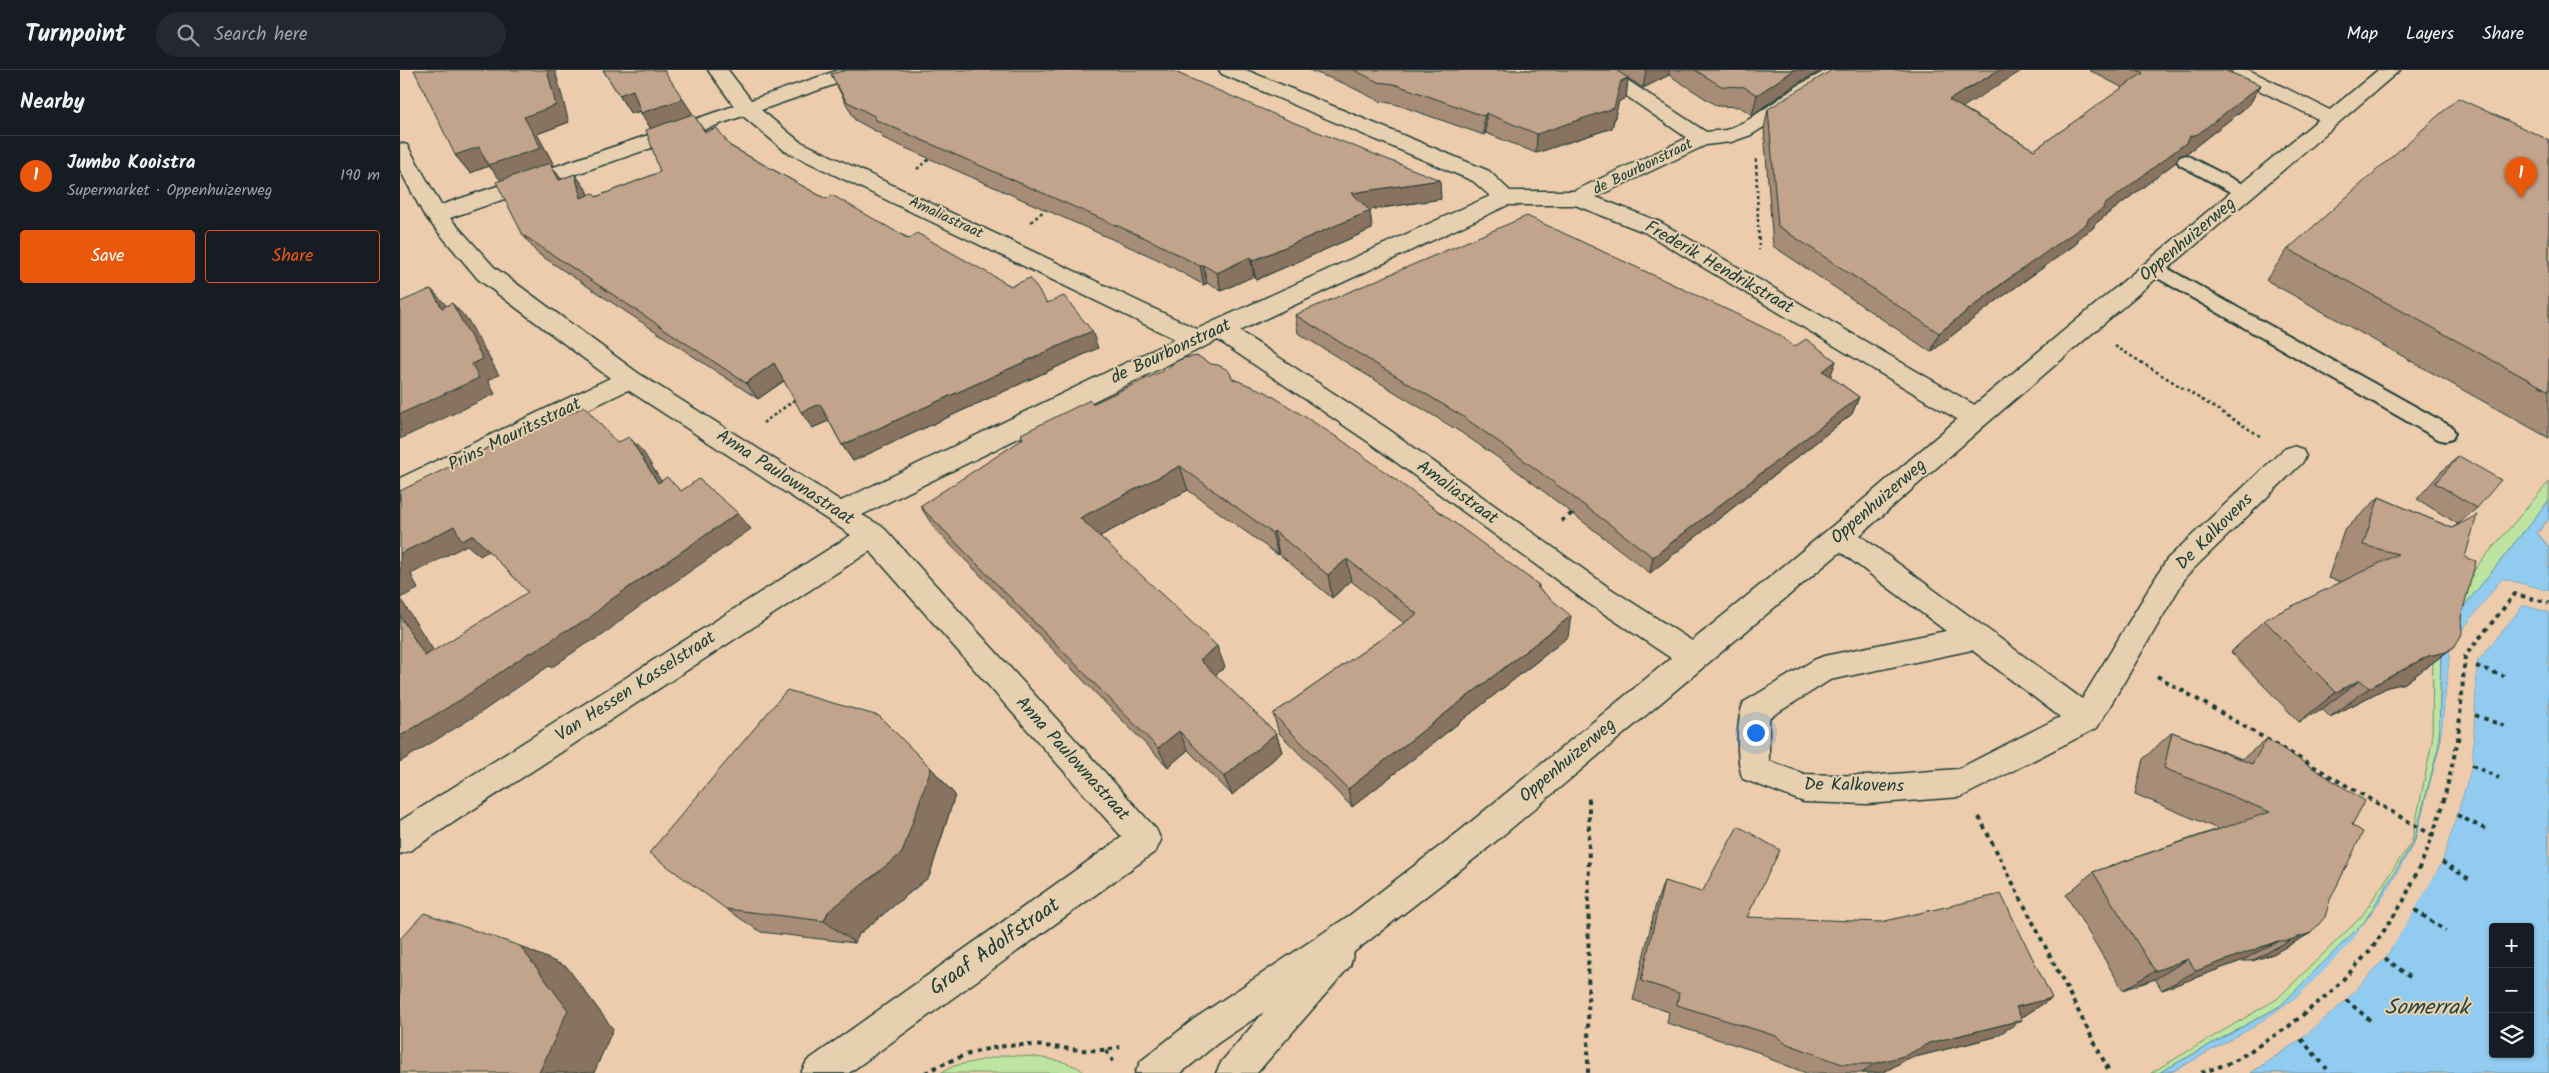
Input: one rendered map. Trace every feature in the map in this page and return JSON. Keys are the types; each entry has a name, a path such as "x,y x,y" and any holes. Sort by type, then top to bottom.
{"street":[{"name":"Amaliastraat","path":"718,70 747,109 792,146 1196,339"},
{"path":"435,215 858,70"},
{"path":"1229,70 1481,176 1505,198"},
{"path":"1599,70 1702,139"},
{"name":"de Bourbonstraat","path":"1577,198 1702,139 1723,139 1755,126 1803,92 1841,70"},
{"path":"2232,70 2332,118"},
{"name":"Oppenhuizerweg","path":"1153,1073 1206,1031 1362,927 1472,841 1840,536 1976,418 2390,70"},
{"name":"Anna Paulownastraat","path":"400,150 435,215 486,273 629,379 873,535 1145,840"},
{"name":"Frederik Hendrikstraat","path":"1505,198 1577,198 1652,227 1976,418"},
{"name":"de Bourbonstraat","path":"841,513 1196,339 1220,330 1505,198"},
{"name":"Amaliastraat","path":"1220,330 1379,436 1598,595 1693,657"},
{"name":"Prins Mauritsstraat","path":"400,490 629,379"},
{"name":"De Kalkovens","path":"1977,637 1824,669 1754,711 1754,769 1804,788 1867,790 1961,783 2086,719 2177,567 2292,456"},
{"name":"Van Hessen Kasselstraat","path":"400,839 873,535"},
{"path":"1840,536 2086,719"},
{"name":"Graaf Adolfstraat","path":"839,1067 1145,840"},
{"name":"Oppenhuizerweg","path":"1234,1073 1362,927"}],"lane":[{"path":"2186,161 2244,192"},
{"path":"2156,268 2445,433"}],"path":[{"path":"1755,126 1760,291"},
{"path":"914,171 937,154"},
{"path":"1025,228 1053,203"},
{"path":"2085,328 2292,456"},
{"path":"735,446 802,395"},
{"path":"1529,545 1576,510"},
{"path":"2202,1073 2233,1062 2288,1028 2332,992 2371,950 2403,902 2442,808 2458,740 2465,656 2515,594 2549,603"},
{"path":"2124,657 2432,835"},
{"path":"2476,666 2504,676"},
{"path":"2476,715 2507,727"},
{"path":"1588,1073 1589,743"},
{"path":"2472,765 2500,778"},
{"path":"1961,783 2110,1073"},
{"path":"2457,815 2485,828"},
{"path":"2442,862 2469,879"},
{"path":"2415,910 2446,931"},
{"path":"2385,958 2411,978"},
{"path":"2346,1000 2371,1021"},
{"path":"2301,1039 2327,1069"},
{"path":"924,1073 954,1056 1001,1045 1028,1045 1079,1052 1106,1051"}],"green space":[{"path":"2549,482 2549,500 2493,571 2441,650 2439,745 2414,841 2365,921 2280,1006 2159,1073 2151,1073 2277,999 2361,917 2412,841 2432,742 2433,643 2444,616 2478,565"},
{"path":"1006,1055 1059,1061 1078,1068 1085,1073 941,1073 954,1066"}],"water":[{"path":"2549,500 2549,519 2537,533 2549,547 2549,591 2502,579 2451,645 2440,746 2415,842 2384,896 2350,944 2299,995 2254,1027 2174,1071 2159,1073 2280,1006 2365,921 2414,841 2439,745 2441,650 2453,620"},
{"name":"Somerrak","path":"2523,605 2549,612 2549,1073 2251,1073 2301,1039 2346,1000 2385,958 2442,862 2472,765 2477,662"}],"pier":[{"path":"2502,579 2549,591 2549,593 2503,582 2453,646 2442,746 2417,843 2386,898 2352,945 2301,996 2256,1029 2177,1073 2171,1073 2254,1027 2299,995 2350,943 2384,896 2415,842 2440,746 2451,645"},
{"path":"2522,603 2549,609 2549,612 2523,605 2477,662 2472,765 2442,862 2415,910 2385,958 2346,1000 2301,1039 2249,1073 2300,1037 2344,998 2383,957 2413,908 2439,861 2469,764 2475,661"}],"building":[{"path":"414,70 547,70 556,105 524,117 541,148 488,165 479,147 455,155"},
{"path":"603,70 664,70 683,99 641,113 633,90 619,95"},
{"path":"846,70 1170,70 1290,121 1440,180 1352,193 1370,211 1252,261 1250,257 1217,273 1152,241 874,119 876,117 846,101 831,74"},
{"path":"1354,70 1616,70 1628,78 1621,81 1614,108 1537,134 1486,113 1484,116 1394,84 1378,82"},
{"path":"1695,70 1794,70 1757,95 1744,87 1721,86"},
{"path":"1832,70 1999,70 1949,100 2034,150 2143,73 2137,70 2224,70 2261,85 2198,134 2190,136 2187,142 2103,206 2104,208 2089,218 2086,224 2004,282 1939,333 1778,226 1768,109"},
{"path":"2458,98 2549,140 2549,391 2288,249"},
{"path":"693,114 705,132 717,128 730,146 826,199 832,195 909,239 917,233 1011,286 1030,278 1047,303 1064,296 1092,331 842,445 820,404 801,412 774,363 746,383 523,235 496,182 550,163 559,180 575,174 581,198 593,193 596,197 660,172 646,130"},
{"path":"1527,216 1779,335 1794,347 1806,339 1836,361 1823,371 1859,397 1653,557 1462,416 1295,315"},
{"path":"431,289 442,308 452,303 483,359 472,364 479,378 400,414 400,302"},
{"path":"1198,356 1211,364 1228,370 1233,379 1266,392 1343,441 1539,585 1537,587 1571,616 1348,789 1273,714 1417,614 1347,559 1328,575 1274,531 1272,533 1180,466 1080,518 1217,646 1200,660 1276,733 1224,777 1179,731 1158,748 920,506 1023,439 1021,434 1090,400 1092,404 1169,368 1173,363 1184,358"},
{"path":"584,406 617,443 629,437 658,483 667,477 681,491 699,479 738,513 609,601 586,621 563,632 532,653 530,652 460,700 400,736 400,616 425,656 528,592 473,535 462,541 454,526 400,554 400,491 563,411 566,416"},
{"path":"2459,456 2501,480 2477,508 2435,483"},
{"path":"2379,497 2452,528 2477,515 2465,557 2476,561 2461,617 2462,634 2455,646 2446,652 2428,656 2369,688 2360,680 2336,692 2264,620 2398,554 2363,545"},
{"path":"787,690 879,716 931,768 902,853 828,912 824,921 726,909 649,853"},
{"path":"2172,732 2252,764 2267,739 2365,801 2352,825 2363,832 2330,900 2325,917 2311,933 2290,940 2278,941 2196,971 2188,959 2155,971 2093,872 2270,812 2164,768"},
{"path":"1738,826 1780,850 1747,917 1881,922 2001,894 2052,998 2016,1007 2022,1020 1929,1043 1907,1055 1873,1064 1842,1064 1785,1043 1776,1036 1677,1005 1679,993 1641,981 1664,881 1702,892"},
{"path":"424,913 520,946 568,1010 539,1073 400,1073 400,939"}],"place":[{"name":"Jumbo Kooistra","path":"2521,198"}]}
